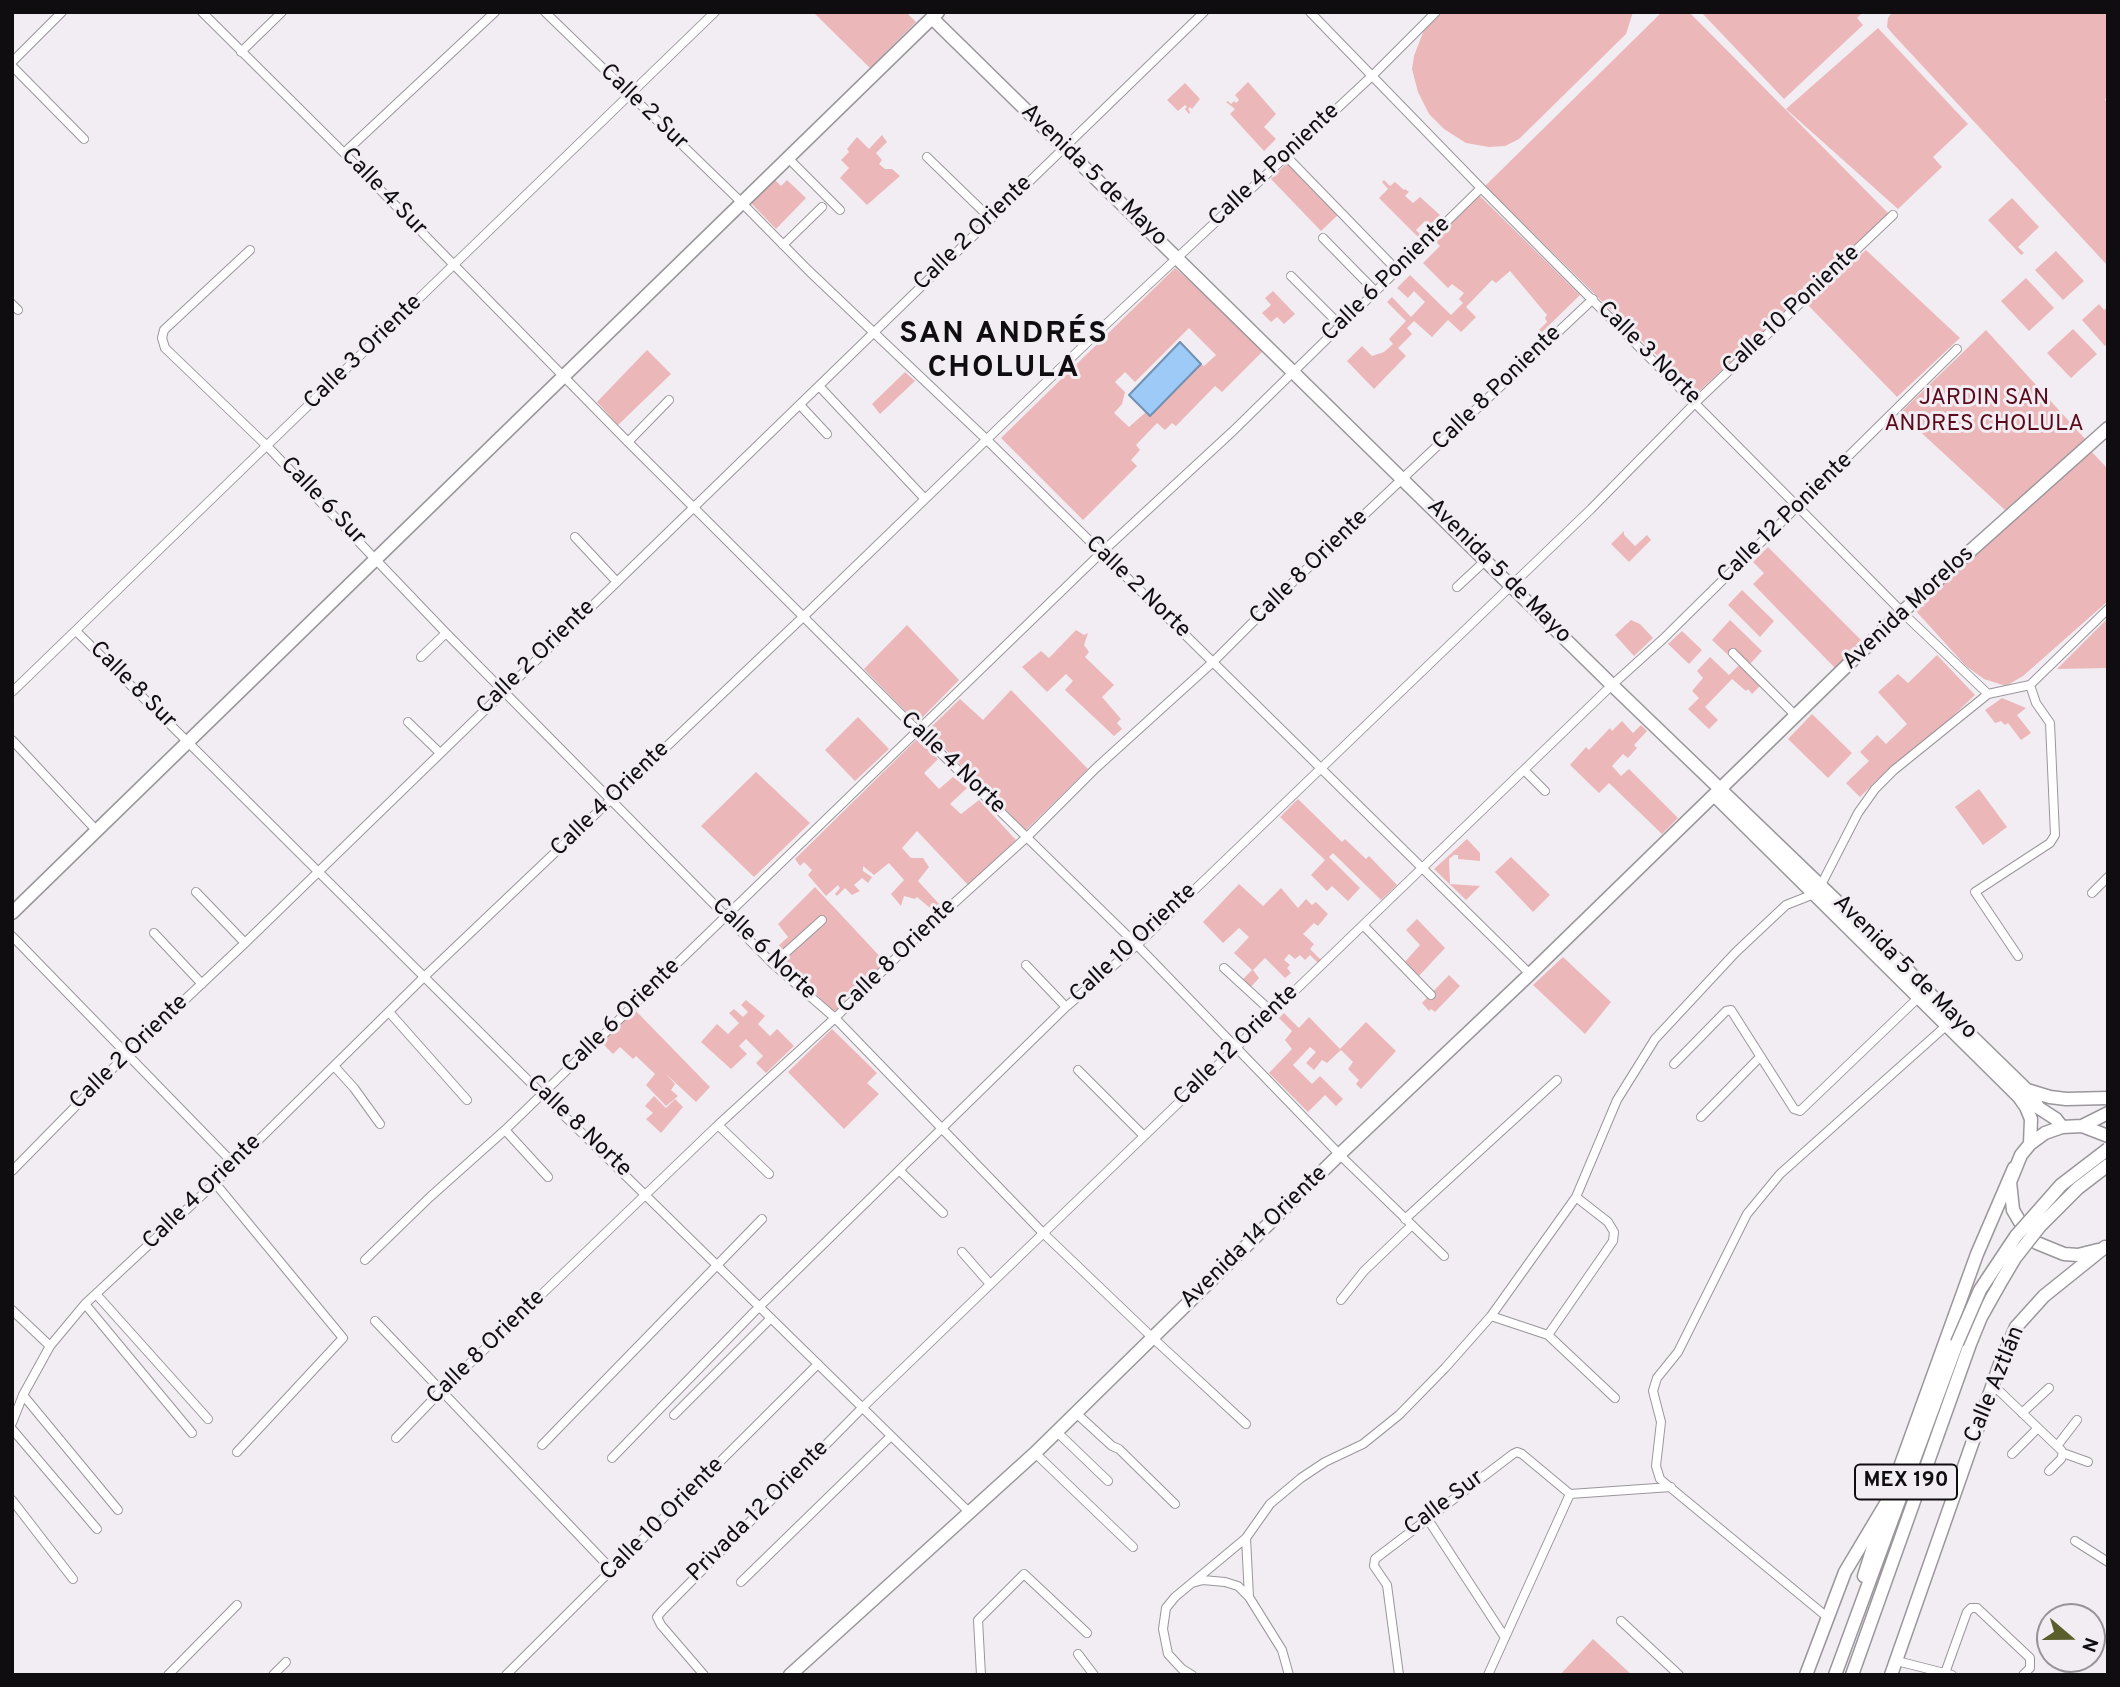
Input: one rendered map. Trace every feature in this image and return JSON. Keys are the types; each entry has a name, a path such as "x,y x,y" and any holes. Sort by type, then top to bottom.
{"main road":[{"name":"Avenida 5 de Mayo","path":"932,14 1486,560 1717,792 2027,1090 2036,1104 2063,1127"},
{"path":"12,913 742,203 932,14"},
{"name":"Avenida Morelos","path":"1717,792 1902,612 2108,428"},
{"name":"Avenida 14 Oriente","path":"790,1675 1035,1453 1340,1154 1717,792"},
{"name":"Avenida 5 de Mayo","path":"1818,890 1919,997 2023,1101 2031,1119 2030,1143"},
{"path":"2027,1090 2066,1099 2108,1098"},
{"path":"2063,1127 2062,1112 2066,1099"},
{"path":"1855,1621 1866,1567 1888,1500 1977,1254 2014,1168 2030,1143 2045,1133 2063,1127 2082,1126 2108,1113"},
{"path":"2082,1126 2108,1136"},
{"name":"MEX 190","path":"1835,1675 1957,1343 1980,1290 2016,1236 2062,1185 2108,1150"},
{"name":"MEX 190","path":"1852,1675 1973,1338 1999,1285 2015,1258 2040,1226 2078,1188 2108,1165"},
{"path":"2014,1168 2010,1182 2011,1203 2018,1223 2027,1234 2050,1250 2064,1254 2078,1255 2106,1245"},
{"name":"Calle Aztlán","path":"1891,1675 2008,1342 2025,1315 2044,1296 2106,1245"},
{"path":"1806,1675 1848,1566 1888,1500"}],"street":[{"path":"62,12 12,64 84,139"},
{"name":"Calle 4 Sur","path":"202,12 562,376"},
{"path":"241,52 282,12"},
{"path":"344,153 495,12"},
{"name":"Calle 2 Sur","path":"545,12 742,203"},
{"name":"Calle 3 Oriente","path":"12,692 715,12"},
{"name":"Calle 2 Oriente","path":"12,1171 126,1055 245,943 1204,12"},
{"name":"Calle 3 Norte","path":"1310,12 1902,612 1988,694"},
{"name":"Calle 4 Poniente","path":"1177,258 1373,75 1436,12"},
{"path":"1286,156 1390,263"},
{"path":"787,157 841,210"},
{"path":"927,158 991,219"},
{"name":"Calle 6 Poniente","path":"918,731 1481,188"},
{"name":"Calle 2 Norte","path":"742,203 1530,974"},
{"path":"783,245 822,207"},
{"name":"Calle 10 Poniente","path":"1510,584 1591,509 1696,402 1893,215"},
{"path":"1323,239 1376,291"},
{"name":"Calle 6 Sur","path":"250,250 164,330 162,338 165,348 267,446 377,559"},
{"name":"Calle 4 Oriente","path":"12,1423 23,1395 50,1346 85,1304 215,1183 425,976 1177,258"},
{"path":"1291,276 1340,326"},
{"name":"Calle 8 Poniente","path":"1404,480 1592,299"},
{"name":"Calle 12 Poniente","path":"1612,685 1663,639 1958,349"},
{"name":"Calle 4 Norte","path":"562,376 918,731 1137,944 1340,1154 1444,1256"},
{"path":"819,386 925,499"},
{"path":"628,442 669,400"},
{"path":"800,405 827,434"},
{"name":"Calle 8 Oriente","path":"396,1438 718,1125 835,1018 920,934 1028,836 1096,768 1213,662 1295,580 1404,480"},
{"path":"575,537 617,582"},
{"name":"Calle 6 Norte","path":"377,559 446,633 773,964 835,1018 943,1127 1043,1233 1247,1424"},
{"path":"1457,587 1486,560"},
{"name":"Calle 10 Oriente","path":"612,1458 760,1307 1066,1007 1137,944 1510,584"},
{"path":"1192,1675 1168,1654 1163,1629 1166,1608 1189,1583 1246,1538 1270,1504 1301,1478 1325,1462 1363,1444 1399,1415 1491,1317 1576,1197 1617,1100 1655,1039 1736,952 1786,905 1818,890 1858,813 1875,789 1894,770 1988,694 2030,685 2108,609"},
{"name":"Calle 8 Sur","path":"76,631 187,741"},
{"path":"421,657 446,633"},
{"path":"1733,653 1796,716"},
{"name":"Calle 12 Oriente","path":"862,1408 1612,685"},
{"path":"2018,956 1975,892 2050,843 2055,835 2050,723 2036,703 2030,685"},
{"path":"408,722 440,753"},
{"name":"Calle 6 Oriente","path":"365,1260 505,1130 918,731"},
{"path":"12,740 96,830"},
{"name":"Calle 8 Norte","path":"187,741 542,1094 970,1512"},
{"path":"1524,770 1545,791"},
{"path":"2092,892 2108,877"},
{"path":"196,892 245,943"},
{"path":"773,964 822,920"},
{"path":"1363,925 1431,995"},
{"path":"154,933 202,984"},
{"path":"12,936 234,1164"},
{"path":"1026,965 1066,1007"},
{"path":"1224,968 1272,1013"},
{"path":"1674,1064 1726,1011 1731,1010 1794,1109 1800,1111 1919,997"},
{"path":"389,1012 467,1100"},
{"path":"1827,1617 1660,1479 1656,1466 1661,1422 1653,1391 1657,1378 1678,1352 1747,1214 1780,1174 1947,1024"},
{"path":"1701,1117 1760,1057"},
{"path":"334,1066 380,1124"},
{"path":"1078,1070 1144,1136"},
{"path":"1340,1300 1409,1222 1557,1080"},
{"path":"718,1125 769,1174"},
{"path":"505,1130 548,1177"},
{"path":"900,1171 943,1213"},
{"path":"215,1183 343,1338 237,1452"},
{"path":"1548,1335 1613,1241 1614,1232 1608,1222 1576,1197"},
{"path":"542,1446 762,1219"},
{"path":"962,1252 990,1284"},
{"path":"96,1294 208,1419"},
{"path":"85,1304 192,1433"},
{"path":"12,1310 50,1346"},
{"path":"1491,1317 1548,1335 1615,1398"},
{"path":"674,1415 771,1318"},
{"path":"375,1321 612,1571"},
{"name":"Calle 10 Oriente","path":"506,1675 818,1364"},
{"path":"1993,1385 2060,1450 2088,1462"},
{"path":"2022,1413 2049,1388"},
{"path":"23,1395 118,1510"},
{"name":"Privada 12 Oriente","path":"704,1675 657,1617 862,1408"},
{"path":"1076,1413 1175,1504"},
{"path":"2049,1471 2077,1420"},
{"path":"2012,1454 2038,1428"},
{"path":"12,1429 97,1529"},
{"path":"1057,1432 1108,1481"},
{"path":"741,1582 891,1436"},
{"name":"Calle Sur","path":"1399,1675 1387,1585 1374,1566 1375,1559 1517,1452 1570,1493"},
{"path":"1035,1453 1133,1547"},
{"path":"1488,1675 1570,1493 1671,1488"},
{"path":"12,1500 73,1579"},
{"path":"1427,1518 1504,1636"},
{"path":"1246,1538 1249,1597"},
{"path":"2075,1541 2108,1562"},
{"path":"981,1675 978,1620 1024,1574 1087,1633"},
{"path":"1189,1583 1203,1580 1238,1586 1249,1597 1282,1650 1289,1675"},
{"path":"168,1675 237,1605"},
{"path":"1896,1661 1948,1674 1967,1612 1971,1608 1977,1608 2030,1658 2030,1668 2023,1675"},
{"path":"1621,1620 1679,1675"},
{"path":"1078,1654 1094,1675"},
{"path":"274,1675 286,1662"}],"green space":[{"path":"813,12 906,12 916,22 870,68"},
{"path":"1443,12 1633,12 1626,34 1519,139 1505,146 1489,147 1466,143 1444,129 1429,114 1418,92 1412,69 1414,56 1424,30"},
{"path":"1662,12 1689,12 1890,215 1696,394 1485,186"},
{"path":"1701,12 1863,12 1857,18 1863,25 1784,99"},
{"path":"1892,12 2108,12 2108,96 2105,99 2108,105 2108,266 1891,32 1887,27"},
{"path":"1878,28 1968,124 1933,157 1942,167 1898,209 1786,109"},
{"path":"1248,82 1276,114 1264,127 1276,139 1264,151 1230,114 1235,109 1226,102 1236,103 1239,100 1235,95"},
{"path":"1185,83 1200,99 1192,109 1188,109 1189,114 1185,105 1178,111 1167,100"},
{"path":"882,135 887,142 876,153 882,160 879,164 885,169 892,169 900,176 867,205 840,178 849,168 841,160 857,137 869,149"},
{"path":"1289,161 1340,213 1321,231 1271,179"},
{"path":"775,180 781,186 787,180 806,198 776,229 751,203"},
{"path":"1384,180 1390,186 1395,182 1409,192 1405,196 1413,203 1420,197 1440,215 1430,225 1425,221 1416,230 1420,234 1418,237 1379,198 1388,189 1382,182"},
{"path":"1479,195 1580,295 1541,333 1539,330 1547,322 1547,315 1510,271 1496,283 1492,280 1466,307 1476,317 1461,332 1448,320 1432,337 1414,321 1407,328 1412,334 1398,348 1406,356 1374,389 1347,361 1362,346 1372,356 1384,352 1393,344 1389,339 1406,321 1387,302 1392,297 1411,317 1425,302 1414,291 1408,298 1397,288 1410,275 1451,315 1463,303 1459,299 1464,293 1452,284 1448,288 1423,263 1440,246 1434,240"},
{"path":"2012,198 2039,227 2018,247 2024,253 2021,255 1988,220"},
{"path":"1866,250 1960,338 1897,397 1805,302"},
{"path":"2056,251 2084,281 2063,300 2035,270"},
{"path":"1175,268 1266,348 1222,392 1215,386 1176,426 1172,423 1165,430 1157,423 1136,445 1140,450 1131,460 1137,466 1083,520 1001,438","holes":["1189,328 1216,355 1204,366 1201,364 1150,415 1146,412 1129,427 1114,413 1122,404 1125,392 1115,382 1125,372 1135,382"]},
{"path":"2026,278 2054,308 2029,331 2001,301"},
{"path":"1273,291 1295,314 1284,324 1277,317 1271,322 1262,313 1271,305 1265,298"},
{"path":"2099,304 2104,310 2108,307 2108,343 2105,346 2082,320"},
{"path":"2073,329 2097,354 2071,378 2047,353"},
{"name":"JARDIN SAN ANDRES CHOLULA","path":"1986,330 2087,441 2005,510 1900,413"},
{"path":"647,350 671,374 618,425 597,402"},
{"path":"905,372 915,381 880,414 872,404"},
{"path":"2090,450 2108,469 2108,601 2023,676 2006,686 1984,679 1966,666 1915,610"},
{"path":"1624,531 1624,535 1635,546 1647,535 1651,540 1629,562 1611,544"},
{"path":"1768,547 1861,640 1835,668 1753,584 1764,573 1753,562"},
{"path":"1742,590 1774,621 1760,637 1728,605"},
{"path":"2108,618 2108,668 2057,669"},
{"path":"1631,620 1640,624 1653,638 1634,656 1615,635"},
{"path":"1730,620 1762,651 1749,665 1733,650 1728,655 1712,640"},
{"path":"907,625 959,680 917,723 864,669"},
{"path":"1076,630 1084,635 1088,633 1084,645 1089,652 1085,657 1114,685 1102,697 1121,719 1117,723 1122,729 1114,736 1065,690 1073,681 1066,674 1047,692 1022,667 1041,651 1049,658"},
{"path":"1682,631 1702,650 1689,664 1668,644"},
{"path":"1937,655 1975,695 1883,782 1879,778 1860,797 1846,783 1869,761 1860,752 1877,735 1886,744 1907,724 1878,692 1898,674 1908,683"},
{"path":"1710,657 1729,675 1739,665 1761,685 1752,694 1732,679 1705,707 1718,720 1709,729 1688,709 1699,698 1692,691 1703,678 1697,671"},
{"path":"1011,690 1088,769 1026,830 927,731 960,699 983,720"},
{"path":"2002,698 2026,708 2017,715 2031,733 2021,740 2008,723 1995,723 1985,710"},
{"path":"1812,714 1852,753 1828,778 1788,739"},
{"path":"858,717 889,749 855,781 825,750"},
{"path":"1622,721 1633,733 1641,725 1647,731 1634,745 1637,748 1628,758 1623,754 1612,766 1621,776 1629,769 1678,818 1662,834 1609,783 1599,793 1570,765 1586,747 1589,750 1610,728 1612,731"},
{"path":"917,739 938,759 924,773 939,789 953,777 967,788 950,804 961,814 979,800 1016,840 968,885 917,831 902,848 911,858 923,858 929,867 918,881 942,907 936,913 917,897 915,899 904,896 901,906 891,894 904,880 889,863 874,875 863,866 863,871 872,877 868,883 862,878 854,885 860,891 852,895 845,888 837,896 835,894 840,888 838,885 826,896 808,875 812,870 804,862 800,866 795,859"},
{"path":"756,772 810,823 754,877 701,826"},
{"path":"1979,789 2007,827 1983,845 1955,807"},
{"path":"1298,799 1342,842 1345,839 1366,859 1369,856 1397,885 1381,900 1333,853 1329,857 1360,888 1348,901 1332,886 1327,891 1311,875 1325,860 1280,817"},
{"path":"1467,839 1480,853 1480,861 1458,859 1458,855 1449,859 1450,884 1480,886 1466,900 1434,869"},
{"path":"1511,857 1550,895 1533,912 1495,872"},
{"path":"1239,884 1263,906 1281,888 1298,908 1306,899 1312,905 1316,902 1328,914 1318,926 1314,923 1303,934 1314,944 1310,949 1321,960 1318,963 1310,955 1305,960 1300,955 1295,959 1289,954 1284,960 1290,965 1287,968 1291,973 1285,978 1265,958 1253,970 1259,978 1250,988 1242,980 1252,970 1234,953 1249,937 1239,928 1223,943 1203,922"},
{"path":"815,887 886,963 841,1004 837,1011 832,1010 787,965 775,949 788,937 778,924"},
{"path":"1417,919 1445,948 1418,977 1404,963 1420,945 1406,930"},
{"path":"1563,957 1611,1002 1585,1034 1533,985"},
{"path":"1449,975 1460,986 1435,1012 1431,1009 1429,1011 1422,1003"},
{"path":"746,1000 765,1016 758,1024 770,1036 777,1029 794,1046 766,1073 756,1063 763,1056 746,1039 739,1046 747,1054 731,1069 701,1042 717,1024 728,1034 739,1023 729,1013 734,1009 743,1017 748,1012 741,1005"},
{"path":"635,1010 710,1087 696,1102 666,1074 675,1084 671,1090 678,1096 666,1106 646,1085 655,1074 636,1056 633,1059 620,1047 613,1054 600,1041"},
{"path":"1284,1013 1299,1028 1309,1017 1340,1049 1366,1022 1396,1051 1361,1089 1356,1084 1359,1080 1348,1069 1353,1062 1341,1050 1327,1063 1322,1060 1314,1070 1306,1063 1316,1052 1310,1047 1293,1065 1312,1084 1320,1076 1343,1099 1336,1106 1325,1095 1308,1112 1269,1073 1292,1049 1285,1040 1292,1031 1279,1018"},
{"path":"832,1029 877,1073 867,1083 879,1094 844,1129 788,1072"},
{"path":"654,1096 666,1108 675,1099 683,1107 661,1133 646,1119 653,1113 645,1106"},
{"path":"1593,1639 1632,1675 1560,1675"}],"water":[{"path":"1180,342 1201,364 1150,416 1129,395"}],"district":[{"name":"SAN ANDRÉS CHOLULA","path":"1004,353"}]}
